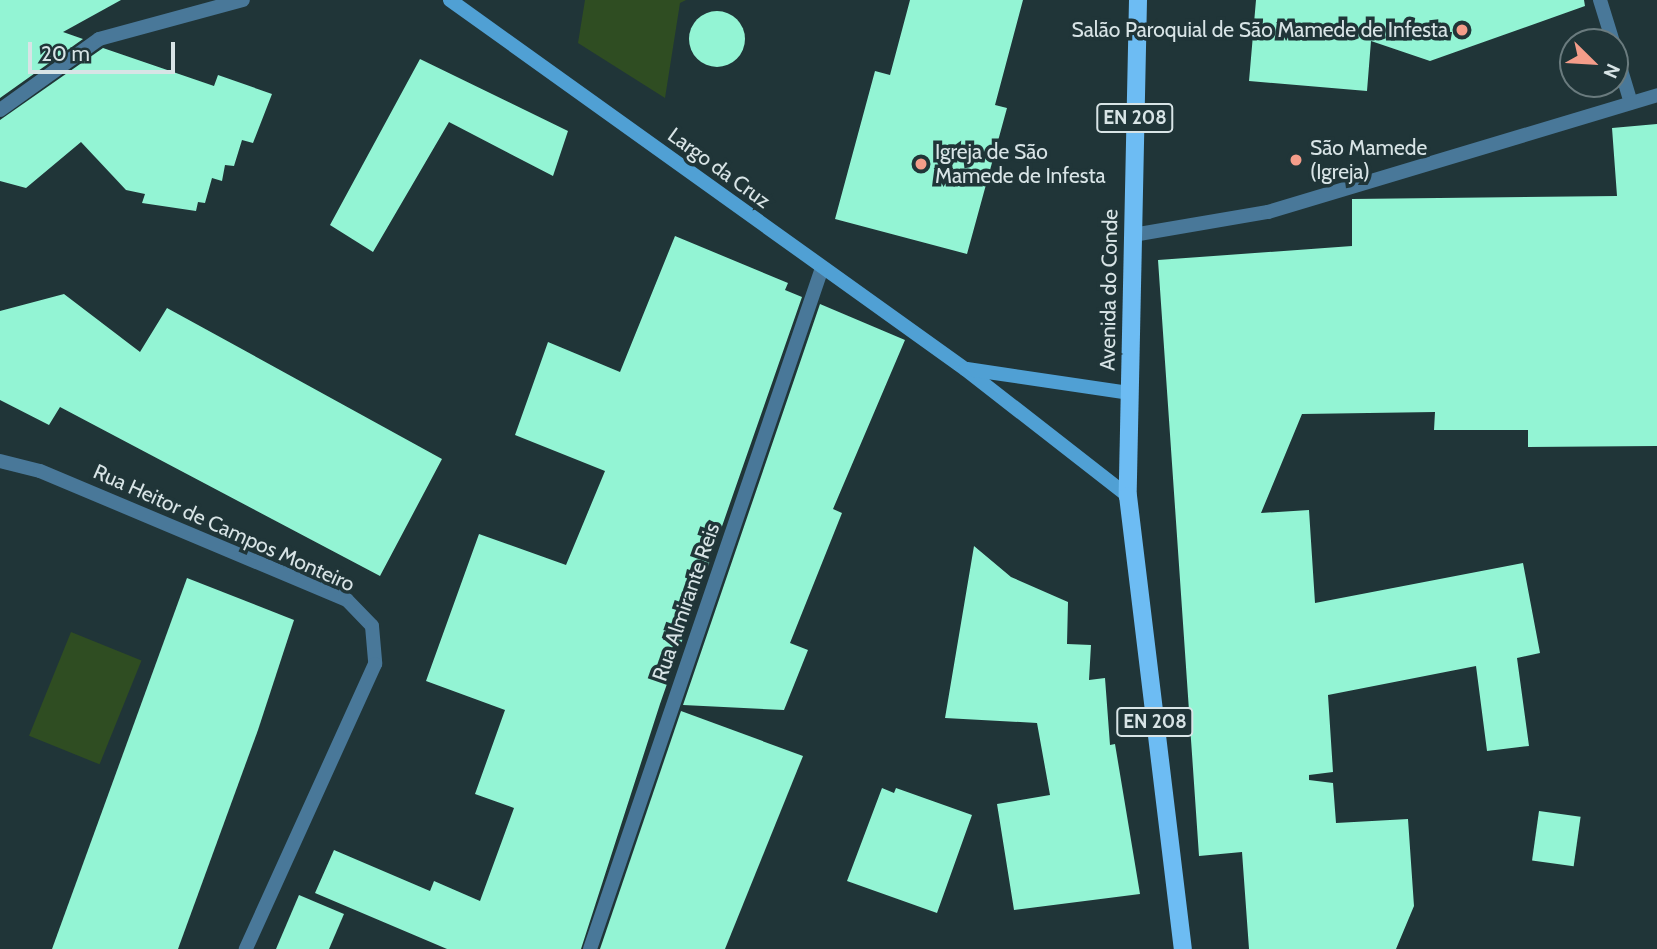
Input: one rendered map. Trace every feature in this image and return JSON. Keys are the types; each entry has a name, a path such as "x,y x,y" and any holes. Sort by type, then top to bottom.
{"main road":[{"name":"Avenida do Conde","path":"1128,496 1138,0"},
{"name":"EN 208","path":"1128,496 1183,949"}],"street":[{"path":"0,110 99,39 243,0"},
{"name":"Largo da Cruz","path":"450,0 965,369 1128,496"},
{"path":"1600,0 1609,28"},
{"path":"1133,235 1268,212 1657,95"},
{"path":"1629,96 1631,103"},
{"name":"Rua Almirante Reis","path":"590,949 822,268"},
{"name":"Largo da Cruz","path":"965,369 1130,393"},
{"name":"Rua Heitor de Campos Monteiro","path":"0,461 40,471 347,600 372,626 375,664 246,949"}],"green space":[{"path":"585,0 686,0 680,3 665,98 578,43"},
{"path":"71,632 141,660 100,764 29,736"}],"building":[{"path":"0,0 121,0 63,32 83,39 0,98"},
{"name":"Igreja de São Mamede de Infesta","path":"910,0 1023,0 995,105 1007,108 967,254 835,219 875,71 890,75"},
{"path":"1256,0 1584,0 1585,6 1430,61 1371,41 1367,91 1249,81"},
{"path":"717,11 728,13 737,19 743,28 743,50 737,59 728,65 717,67 706,65 697,59 691,50 689,39 691,28 697,19 706,13"},
{"path":"103,48 214,86 218,75 272,94 253,143 242,140 234,166 225,165 222,181 212,178 205,203 198,202 196,211 142,203 145,194 126,190 81,142 26,188 0,181 0,120"},
{"path":"420,59 568,131 553,176 449,122 373,252 330,225"},
{"path":"1657,124 1657,446 1528,447 1528,430 1434,430 1435,412 1302,414 1261,513 1309,510 1315,603 1523,563 1540,653 1517,658 1529,746 1487,751 1476,666 1328,695 1333,772 1309,775 1309,780 1333,783 1336,823 1408,819 1414,906 1396,949 1249,949 1242,852 1199,856 1158,260 1352,246 1352,199 1617,196 1612,128"},
{"path":"675,236 788,283 785,290 802,297 660,704 581,949 447,949 315,893 334,850 430,891 434,881 480,901 514,808 475,794 505,710 426,681 479,534 566,565 605,471 515,435 548,342 620,372"},
{"path":"64,294 140,352 167,308 442,459 380,576 60,407 49,425 0,400 0,311"},
{"path":"820,304 905,340 833,509 842,513 790,643 808,650 784,710 683,705"},
{"path":"974,546 1011,577 1068,602 1067,644 1091,645 1089,680 1105,678 1110,745 1115,744 1140,894 1014,910 997,804 1050,795 1037,723 945,718"},
{"path":"187,578 294,620 258,730 178,949 52,949"},
{"path":"681,711 803,756 725,949 600,949"},
{"path":"882,788 894,793 896,788 972,815 937,913 847,881"},
{"path":"1539,811 1581,817 1574,866 1532,861"},
{"path":"299,895 344,914 329,949 276,949"}],"place":[{"name":"Salão Paroquial de São Mamede de Infesta","path":"1462,30"},
{"name":"São Mamede (Igreja)","path":"1296,160"},
{"name":"Igreja de São Mamede de Infesta","path":"921,164"}]}
